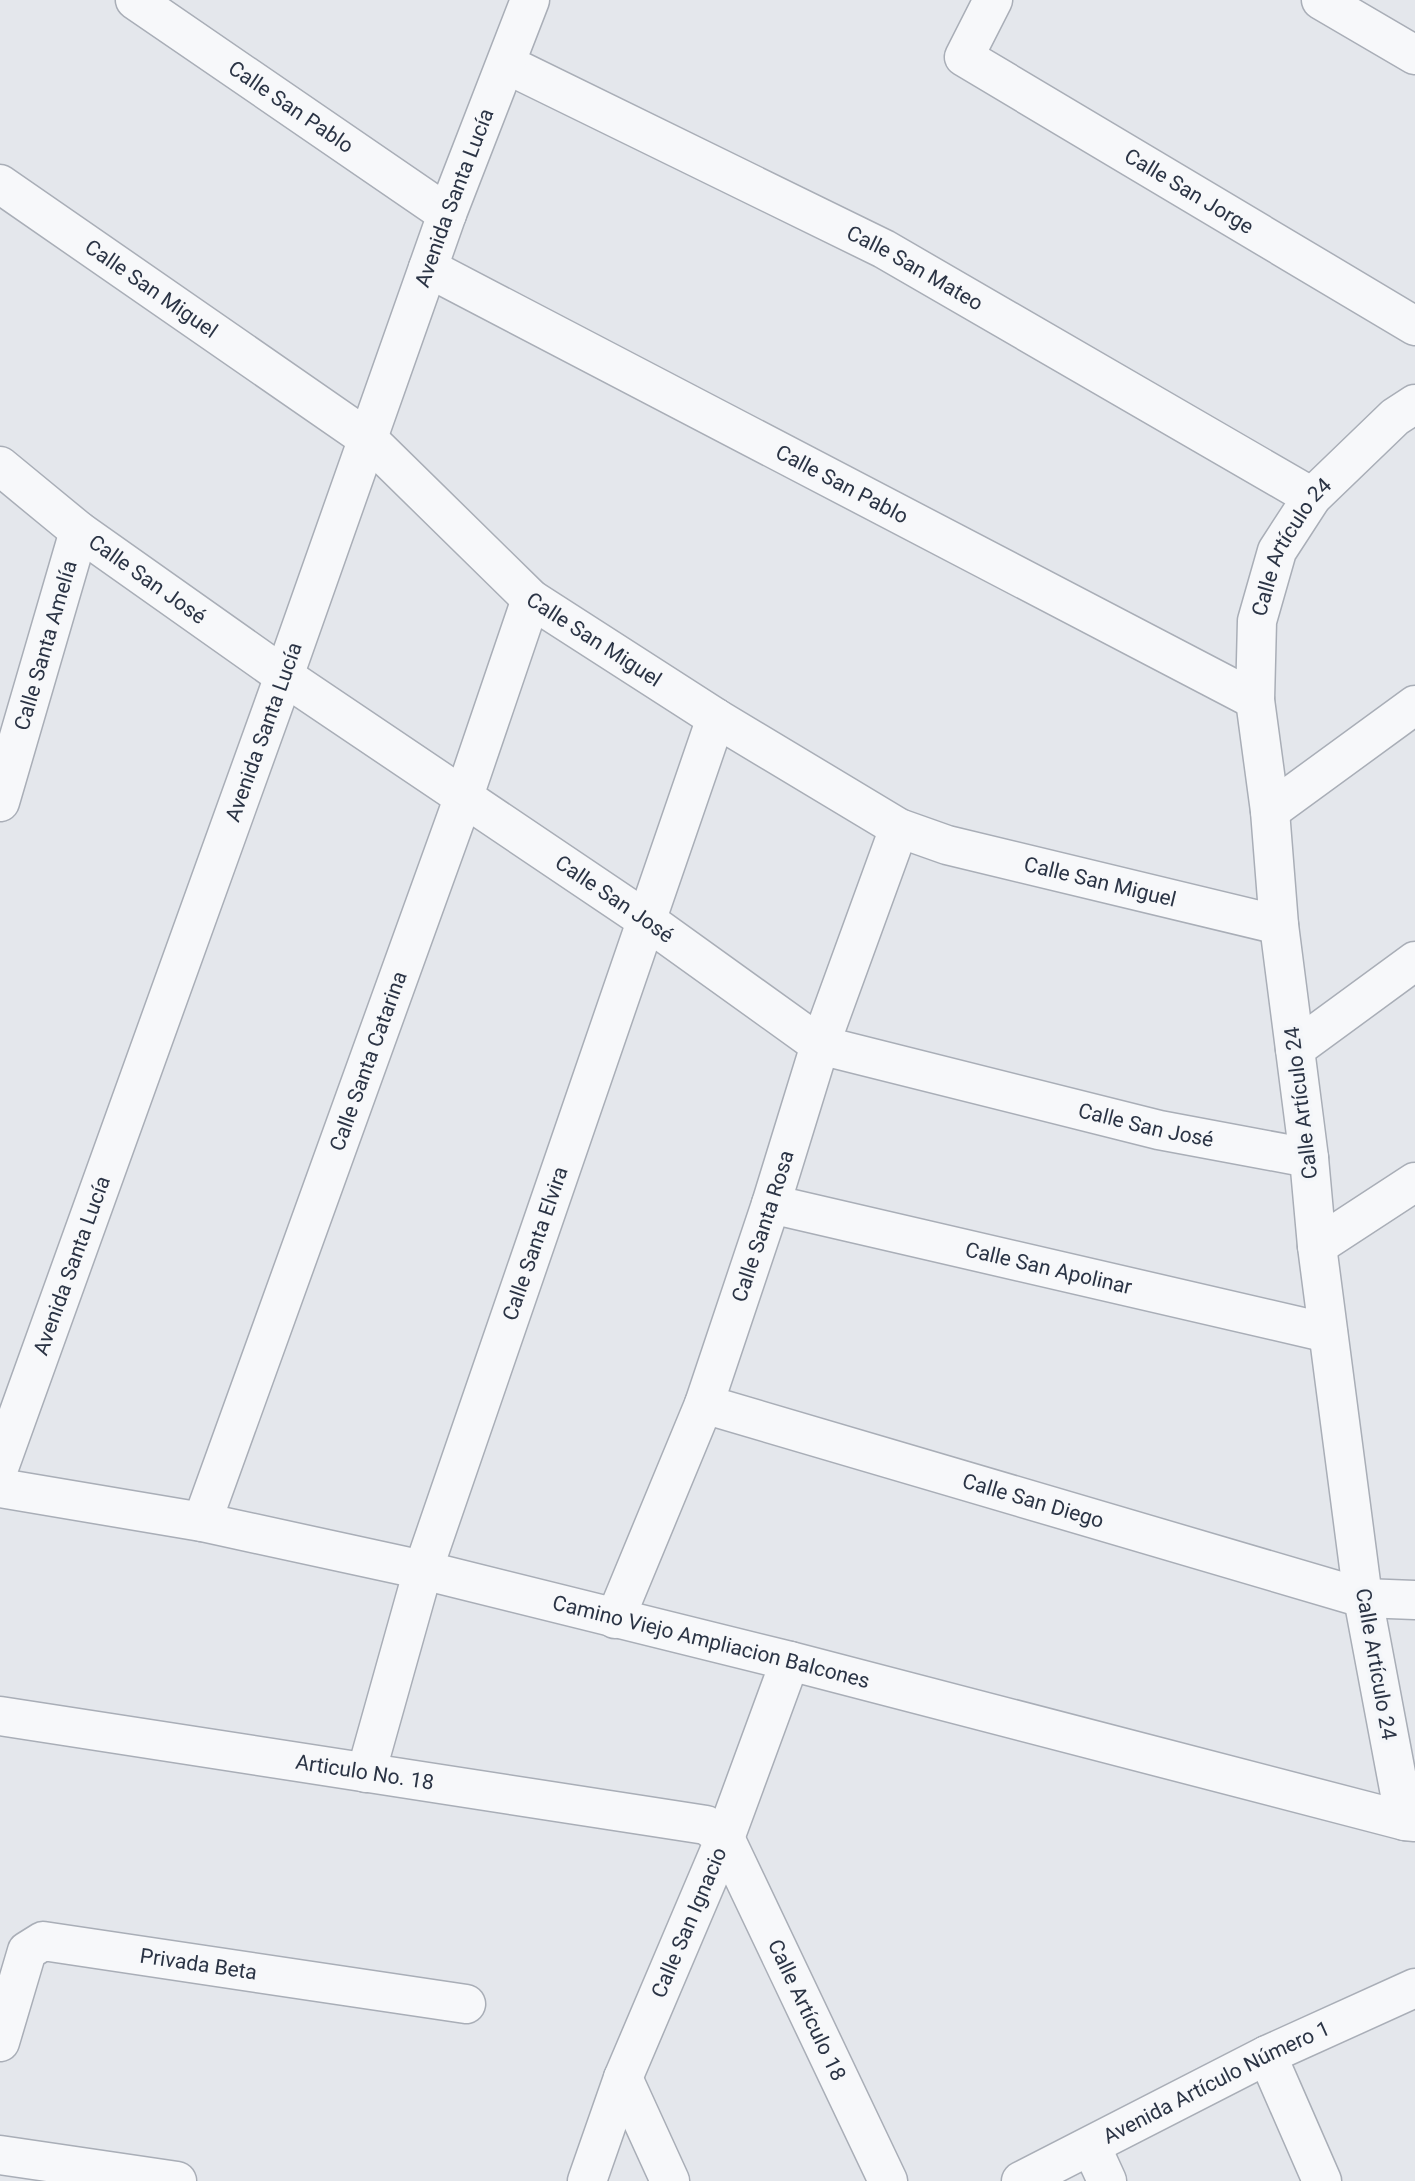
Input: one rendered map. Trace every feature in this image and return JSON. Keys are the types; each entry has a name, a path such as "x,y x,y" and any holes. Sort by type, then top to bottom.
{"street":[{"name":"Calle San Pablo","path":"135,0 447,214"},
{"name":"Avenida Santa Lucía","path":"0,1465 447,214 530,0"},
{"name":"Calle San Jorge","path":"993,0 964,57 1415,326"},
{"path":"1321,0 1415,55"},
{"name":"Calle San Mateo","path":"506,64 884,249 1311,497"},
{"name":"Calle San Miguel","path":"0,184 368,439 531,599 716,718 899,828 947,845 1279,925"},
{"name":"Calle San Pablo","path":"428,268 1255,700"},
{"name":"Calle Artículo 24","path":"1412,1832 1398,1595 1328,1333 1279,925 1270,811 1255,700 1257,621 1277,551 1311,497 1395,417 1415,404"},
{"name":"Calle San José","path":"0,466 79,531 284,676 646,920 820,1045 1159,1130 1309,1158"},
{"name":"Calle Santa Amelía","path":"0,802 79,531"},
{"name":"Calle Santa Catarina","path":"202,1522 464,796 531,599"},
{"path":"1270,811 1415,705"},
{"name":"Calle Santa Elvira","path":"366,1773 423,1570 716,718"},
{"name":"Calle Santa Rosa","path":"615,1619 704,1404 771,1204 820,1045 899,828"},
{"path":"1295,1049 1415,961"},
{"path":"1317,1246 1415,1182"},
{"name":"Calle San Apolinar","path":"771,1204 1328,1333"},
{"name":"Calle San Diego","path":"704,1404 1398,1595"},
{"name":"Camino Viejo Ampliacion Balcones","path":"0,1488 202,1522 423,1570 790,1661 1412,1832"},
{"name":"Calle San Ignacio","path":"587,2181 622,2078 725,1838 790,1661"},
{"name":"Articulo No. 18","path":"0,1716 706,1825 725,1838"},
{"name":"Calle Artículo 18","path":"725,1838 888,2181"},
{"name":"Privada Beta","path":"0,2042 27,1951 43,1941 466,2004"},
{"name":"Avenida Artículo Número 1","path":"1021,2181 1267,2055 1415,1988"},
{"path":"1267,2055 1322,2181"},
{"path":"622,2078 670,2181"},
{"path":"1091,2146 1107,2181"},
{"path":"0,2155 177,2181"},
{"path":"0,2167 6,2181"}]}
